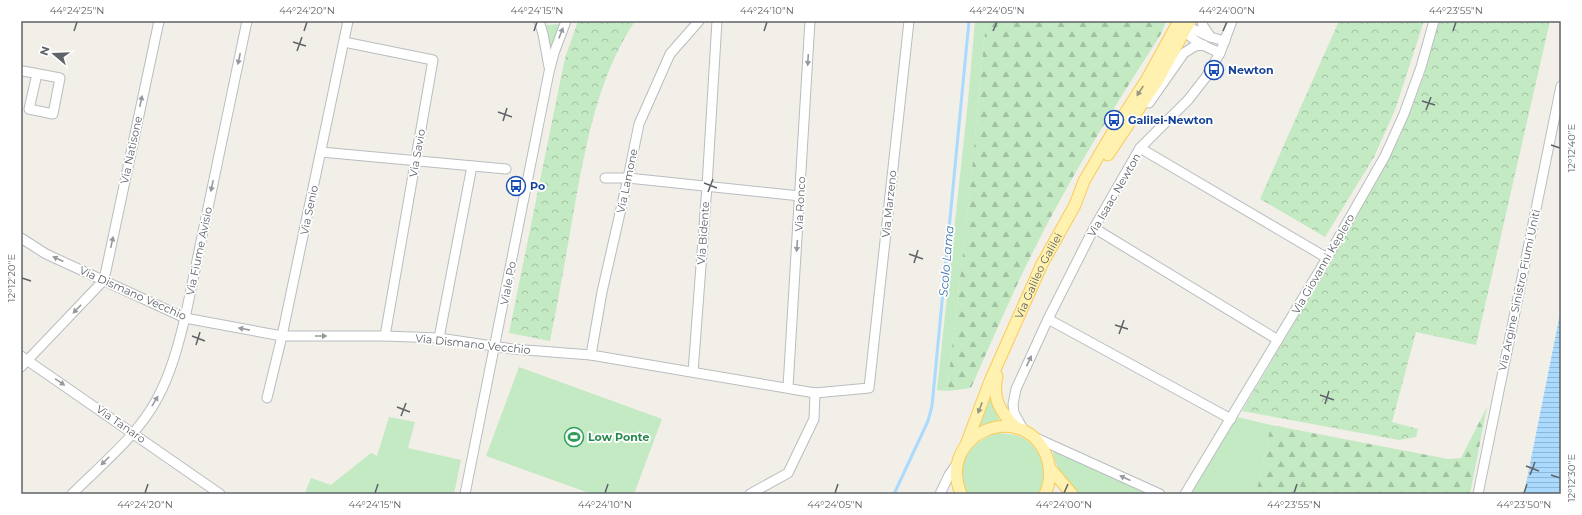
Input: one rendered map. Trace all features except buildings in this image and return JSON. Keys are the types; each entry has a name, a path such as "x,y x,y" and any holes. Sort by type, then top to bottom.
{"main road":[{"name":"Via Galileo Galilei","path":"956,465 967,442 990,381 1042,264 1080,194 1084,182 1151,72 1180,21"},
{"name":"Via Galileo Galilei","path":"1080,194 1089,187 1120,135 1158,80 1187,24"},
{"name":"Via Galileo Galilei","path":"1001,359 995,384 995,396 1003,414 1025,432 1044,451 1049,467"},
{"path":"967,442 979,433 991,428 1004,426 1025,432"},
{"path":"956,465 958,485 961,494"},
{"path":"1045,494 1049,480 1049,467"},
{"path":"1049,467 1072,494"}],"street":[{"name":"Via Natisone","path":"104,280 159,21"},
{"name":"Via Fiume Avisio","path":"72,494 133,433 157,399 176,357 247,21"},
{"name":"Via Senio","path":"267,398 282,336 348,21"},
{"name":"Viale Po","path":"539,21 550,72"},
{"name":"Viale Po","path":"465,494 554,53 566,21"},
{"name":"Via Lamone","path":"592,355 602,292 639,124 670,54 699,21"},
{"name":"Via Bidente","path":"693,372 707,186 717,21"},
{"name":"Via Ronco","path":"788,387 810,21"},
{"name":"Via Marzeno","path":"869,388 909,21"},
{"path":"1202,21 1203,26 1210,37"},
{"name":"Via Isaac Newton","path":"1025,432 1014,413 1014,397 1048,319 1094,228 1140,148 1188,100 1206,77 1220,53 1232,21"},
{"name":"Via Giovanni Keplero","path":"1185,494 1231,420 1327,258 1385,156 1404,114 1422,67 1434,21"},
{"path":"1151,72 1160,66 1173,42 1187,24"},
{"path":"1187,24 1190,28 1210,37 1225,41"},
{"path":"1187,24 1192,39 1220,53"},
{"name":"Via Savio","path":"344,42 433,60 385,336"},
{"path":"1120,135 1136,122 1184,53 1195,46 1204,45"},
{"path":"22,71 60,78 53,114 29,109 37,74"},
{"name":"Via Argine Sinistro Fiumi Uniti","path":"1478,494 1561,86"},
{"path":"1140,148 1327,258"},
{"path":"321,152 506,169"},
{"path":"439,338 472,166"},
{"path":"605,178 628,178 800,196"},
{"path":"1094,228 1278,340"},
{"name":"Via Dismano Vecchio","path":"21,238 46,254 185,318 282,336 385,336 439,338 495,347 592,355 788,387 815,393 869,388"},
{"path":"23,361 104,280"},
{"path":"1048,319 1231,420"},
{"name":"Via Tanaro","path":"23,361 133,433 220,494"},
{"path":"750,494 788,473 814,419 815,393"},
{"path":"1025,432 1160,494"},
{"path":"940,494 949,475 956,465"}],"green space":[{"path":"578,21 635,21 622,42 612,64 596,110 580,180 550,341 509,333 565,58"},
{"path":"975,21 986,21 969,201 947,391 937,390 968,101"},
{"path":"986,21 1166,21 1161,34 1105,123 1053,213 1020,278 971,388 947,391 969,201"},
{"path":"1339,21 1424,21 1395,110 1374,157 1325,237 1260,199"},
{"path":"1438,21 1550,21 1476,345 1416,332 1392,422 1418,429 1416,437 1399,440 1242,411 1333,258 1401,135 1425,73"},
{"path":"560,24 550,56 546,25"},
{"name":"Low Ponte","path":"519,367 662,419 634,494 592,494 486,456"},
{"path":"989,392 992,393 994,409 1001,423 991,424 979,429 978,425"},
{"path":"1487,407 1470,494 1256,494 1271,425 1448,459 1461,458"},
{"path":"389,417 415,422 408,448 461,460 454,494 301,494 305,493 311,478 331,485 371,453 377,456"},
{"path":"1237,417 1271,425 1256,494 1191,494"},
{"path":"998,433 1012,434 1022,437 1036,450 1040,457 1043,472 1043,480 1038,494 967,494 963,483 962,473 966,456 979,442"},
{"path":"1053,451 1147,494 1078,494 1059,469"}],"water":[{"path":"1561,309 1561,494 1524,494"}],"waterway":[{"name":"Scolo Lama","path":"894,494 928,421 932,406 969,21"}],"place":[{"name":"Newton","path":"1214,70"},
{"name":"Galilei-Newton","path":"1114,120"},
{"name":"Po","path":"516,186"},
{"name":"Low Ponte","path":"574,437"}]}
